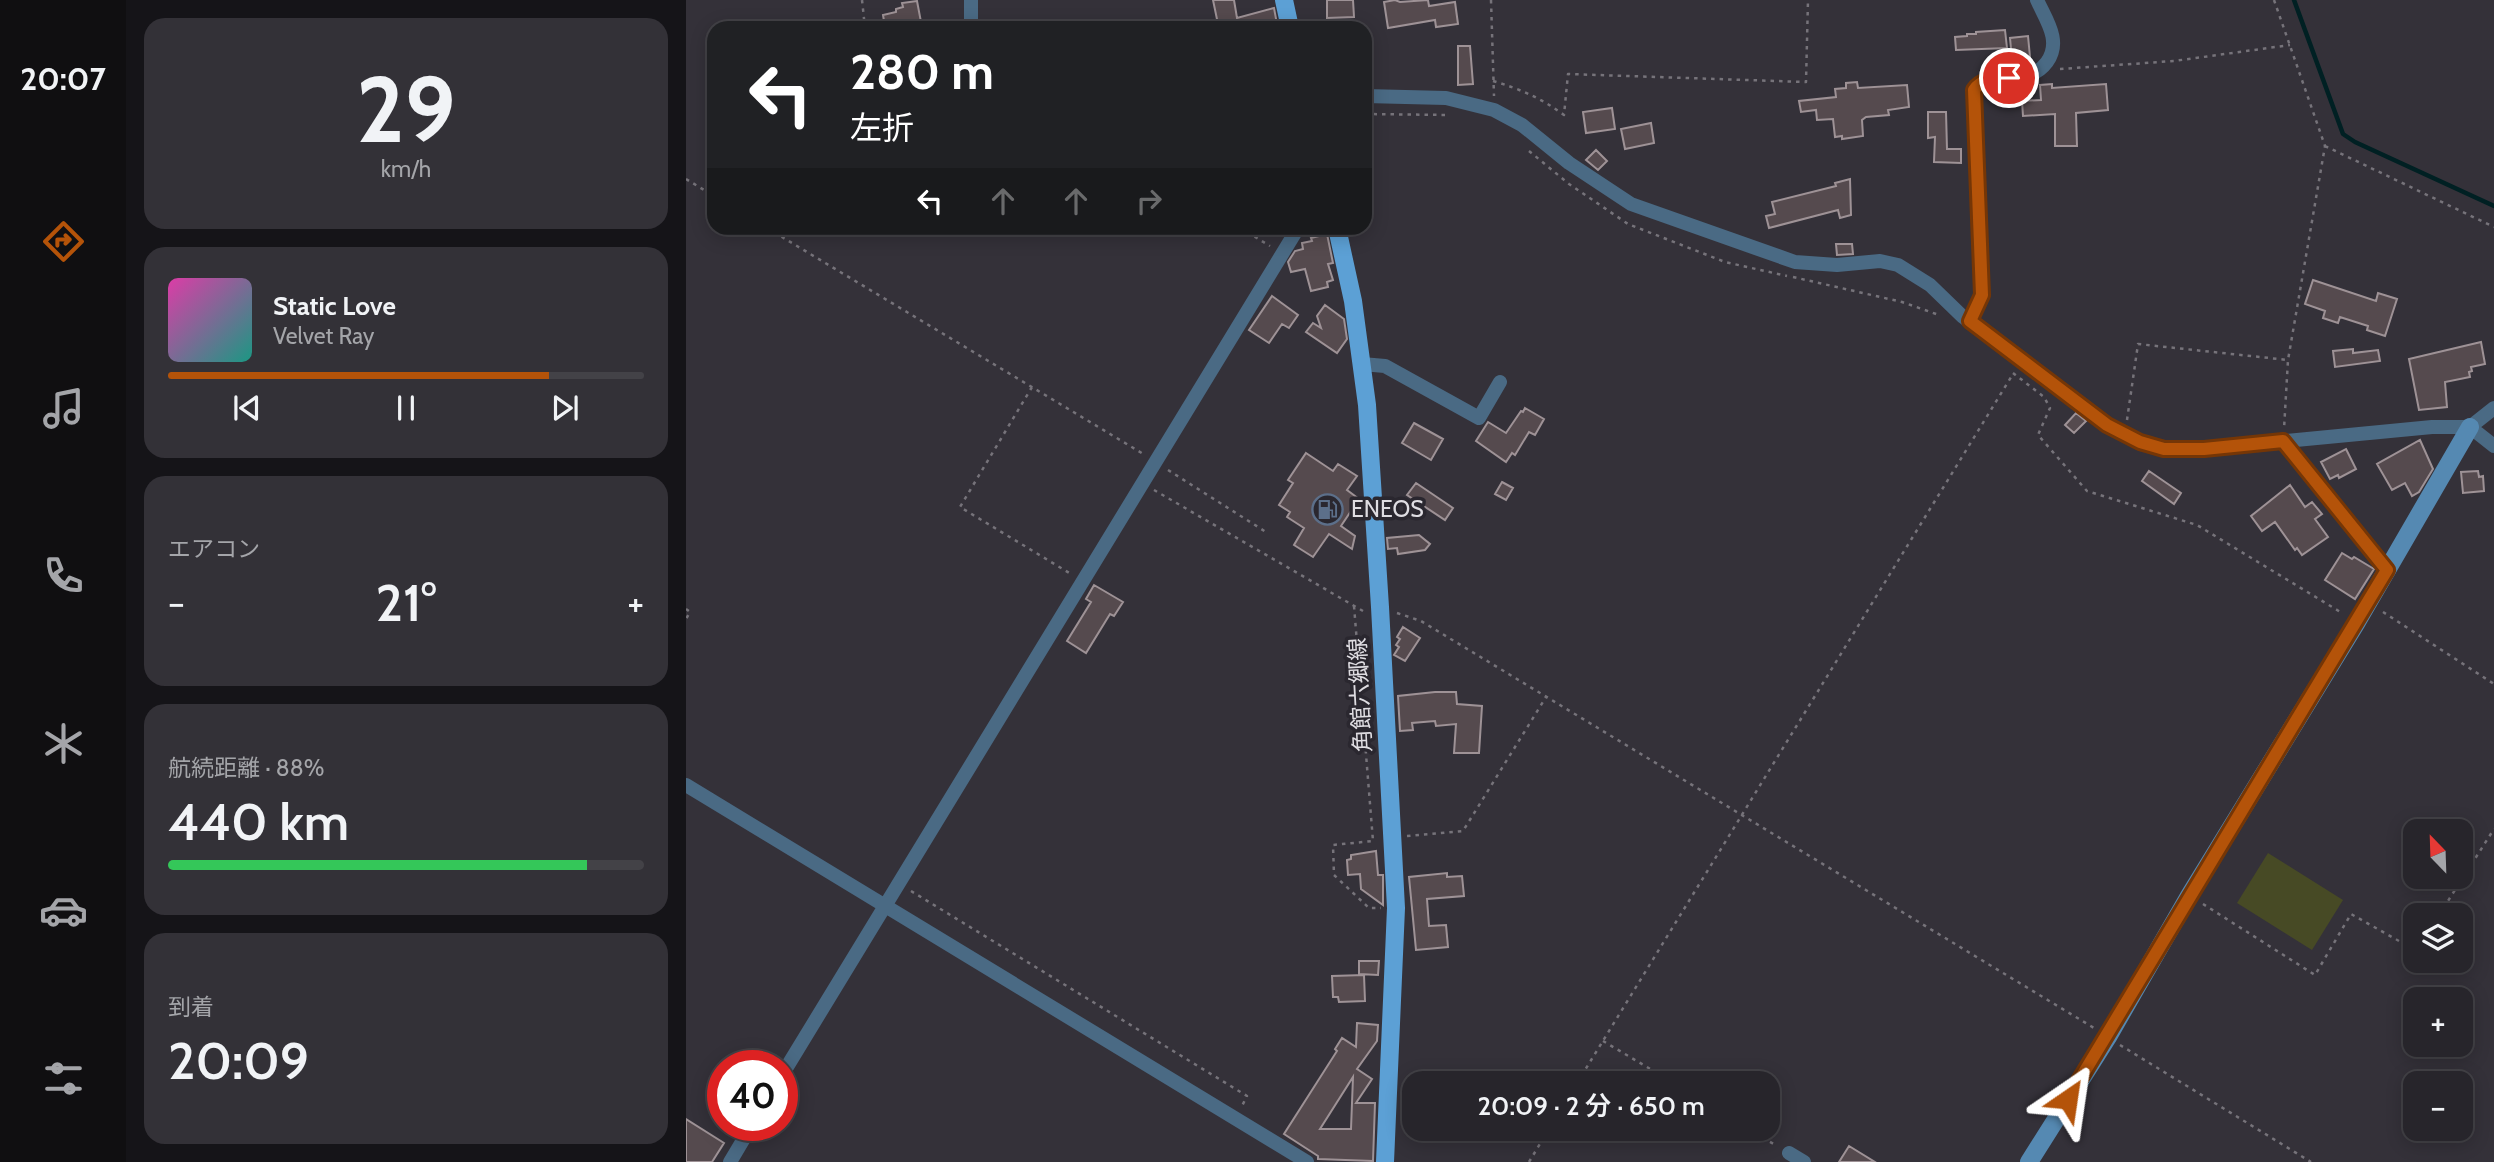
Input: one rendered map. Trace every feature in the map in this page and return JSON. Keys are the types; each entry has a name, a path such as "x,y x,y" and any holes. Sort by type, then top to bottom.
{"main road":[{"path":"1284,0 1288,21"},
{"name":"角館六郷線","path":"1339,235 1353,301 1362,364 1380,614 1396,908 1385,1162"}],"street":[{"path":"971,0 971,21"},
{"path":"1970,321 1982,295 1974,90 1978,84 1988,79 2031,76 2043,68 2053,53 2053,36 2037,0"},
{"path":"1372,96 1446,97 1494,110 1522,125 1569,163 1631,204 1795,262 1837,265 1881,261 1898,265 1930,285 1970,321 2107,425 2164,449 2204,449 2432,427 2470,427 2494,446"},
{"path":"798,1050 1294,235"},
{"path":"1362,364 1385,366 1479,418 1500,383"},
{"path":"2029,1162 2108,1037 2189,896 2357,622 2470,427 2494,408"},
{"path":"686,785 1307,1162"},
{"path":"730,1162 742,1141"},
{"path":"1789,1153 1804,1162"}],"lane":[{"path":"2283,441 2387,570"}],"path":[{"path":"862,0 864,21"},
{"path":"1491,0 1494,110"},
{"path":"1493,81 1521,89 1542,99 1564,115 1568,74 1807,82 1808,0"},
{"path":"2274,0 2326,146 2288,360 2283,441"},
{"path":"2043,68 2174,61 2290,45"},
{"path":"1372,114 1453,115"},
{"path":"2326,146 2494,227"},
{"path":"1529,151 1569,184 1629,224 1725,262 1902,302 1937,313 1948,322"},
{"path":"686,179 707,192"},
{"path":"779,235 1155,461 1266,532"},
{"path":"1251,235 1282,254"},
{"path":"2123,433 2128,418 2138,344 2288,360"},
{"path":"1585,1071 2022,360"},
{"path":"2013,373 2044,397 2050,408 2038,435 2087,491 2197,525 2357,622"},
{"path":"1032,387 960,508 1083,581"},
{"path":"1142,483 1354,606 1380,614 1421,621 2311,1162"},
{"path":"2368,603 2494,684"},
{"path":"1354,606 1373,842 1333,845 1334,875 1369,908 1396,908"},
{"path":"686,610 690,612 686,620"},
{"path":"1392,838 1463,831 1546,697"},
{"path":"2447,903 2494,829"},
{"path":"899,883 1247,1096 1236,1117"},
{"path":"2189,896 2315,975 2351,914 2403,943"},
{"path":"1604,1041 1654,1071"},
{"path":"1529,1162 1542,1141"},
{"path":"1768,1141 1789,1153"}],"green space":[{"path":"2268,853 2343,900 2312,950 2237,903"}],"building":[{"path":"1213,0 1234,0 1237,18 1274,8 1276,21 1217,21"},
{"path":"1327,0 1353,0 1354,17 1327,18"},
{"path":"1428,0 1429,6 1455,2 1458,24 1436,27 1435,20 1388,28 1384,2"},
{"path":"917,1 921,21 884,21 883,15 896,12 896,9 903,7 902,3"},
{"path":"2005,30 2007,48 1956,50 1955,37"},
{"path":"2028,36 2030,57 2012,59 2010,38"},
{"path":"1458,46 1470,46 1473,84 1458,85"},
{"path":"1857,82 1858,88 1907,85 1909,107 1888,110 1889,115 1866,117 1862,120 1863,136 1842,139 1842,136 1835,137 1833,119 1817,120 1816,110 1801,112 1799,101 1836,97 1835,89 1846,88 1846,83"},
{"path":"2052,84 2052,88 2106,84 2108,110 2076,113 2077,146 2055,146 2055,114 2023,116 2022,101 2041,100 2040,85"},
{"path":"1612,108 1615,129 1586,133 1583,112"},
{"path":"1928,112 1946,112 1947,149 1961,149 1961,163 1934,162 1935,137 1928,138"},
{"path":"1651,123 1654,143 1625,149 1621,129"},
{"path":"1596,150 1607,161 1598,170 1586,160"},
{"path":"1850,179 1851,215 1840,218 1838,210 1769,228 1766,216 1775,214 1772,202 1836,186 1835,183"},
{"path":"1327,235 1333,263 1328,264 1333,280 1327,282 1328,287 1311,291 1305,269 1291,272 1288,262 1295,251 1303,249 1302,243 1312,241 1311,238"},
{"path":"1836,244 1852,244 1853,254 1837,255"},
{"path":"2313,280 2376,301 2378,293 2397,299 2385,336 2367,330 2368,326 2340,317 2338,323 2323,318 2325,311 2305,304"},
{"path":"1272,296 1298,315 1289,328 1282,324 1269,343 1249,330"},
{"path":"1325,305 1344,319 1347,339 1337,353 1306,332 1313,323 1321,328 1317,316"},
{"path":"2481,342 2485,364 2471,367 2470,377 2445,382 2447,407 2419,410 2409,359"},
{"path":"2353,349 2353,353 2378,350 2380,361 2335,367 2333,351"},
{"path":"1525,408 1544,419 1535,435 1529,432 1515,455 1512,453 1506,462 1476,441 1488,422 1506,433"},
{"path":"2076,413 2086,421 2074,433 2065,425"},
{"path":"1414,423 1443,439 1431,460 1402,443"},
{"path":"2420,440 2433,469 2419,492 2412,496 2405,483 2392,490 2377,464"},
{"path":"2346,449 2356,469 2339,478 2338,475 2330,479 2321,462"},
{"path":"1306,453 1333,471 1338,464 1357,476 1347,490 1359,499 1341,526 1355,536 1352,549 1329,534 1313,557 1294,545 1304,528 1287,517 1290,512 1279,505 1293,483 1288,480"},
{"path":"2149,471 2181,493 2174,504 2142,481"},
{"path":"2478,471 2479,477 2483,476 2484,491 2463,493 2461,472"},
{"path":"1502,482 1513,488 1506,500 1495,494"},
{"path":"1416,483 1453,508 1445,520 1407,495"},
{"path":"2290,485 2305,507 2312,502 2322,514 2315,519 2328,537 2302,555 2297,548 2295,550 2275,522 2262,531 2251,516"},
{"path":"1419,535 1430,544 1425,550 1398,554 1397,548 1388,549 1387,538"},
{"path":"2342,553 2374,569 2355,599 2325,580"},
{"path":"1094,585 1123,602 1114,616 1110,614 1086,653 1067,641 1091,602 1086,599"},
{"path":"1403,627 1420,638 1405,661 1394,655 1399,647 1396,645 1400,639 1397,637"},
{"path":"1456,692 1457,704 1482,706 1479,753 1454,753 1456,724 1436,726 1435,721 1412,723 1413,730 1400,731 1398,696"},
{"path":"1376,851 1378,875 1383,875 1383,905 1361,889 1360,874 1348,875 1347,860 1351,859 1351,855"},
{"path":"1447,873 1447,877 1462,876 1464,896 1427,899 1429,926 1446,925 1448,947 1416,950 1409,877"},
{"path":"1359,961 1379,961 1378,975 1359,974"},
{"path":"1364,975 1365,1001 1339,1002 1338,997 1333,997 1332,976"},
{"path":"1357,1023 1378,1025 1377,1041 1357,1069 1372,1079 1356,1103 1375,1103 1373,1161 1318,1159 1318,1156 1284,1134 1337,1051 1335,1049 1342,1038 1356,1047","holes":["1353,1077 1351,1129 1320,1129"]},
{"path":"686,1119 707,1132 707,1141 724,1143 712,1162 686,1162"},
{"path":"1849,1146 1875,1162 1839,1162"}],"waterway":[{"path":"2294,0 2343,134 2494,206"}],"place":[{"name":"ENEOS","path":"1328,509"}],"route":[{"path":"2009,78 1988,79 1978,84 1973,96 1982,295 1970,321 2107,425 2140,442 2164,449 2204,449 2283,441 2387,570 2189,896 2108,1037 2068,1099"}]}
